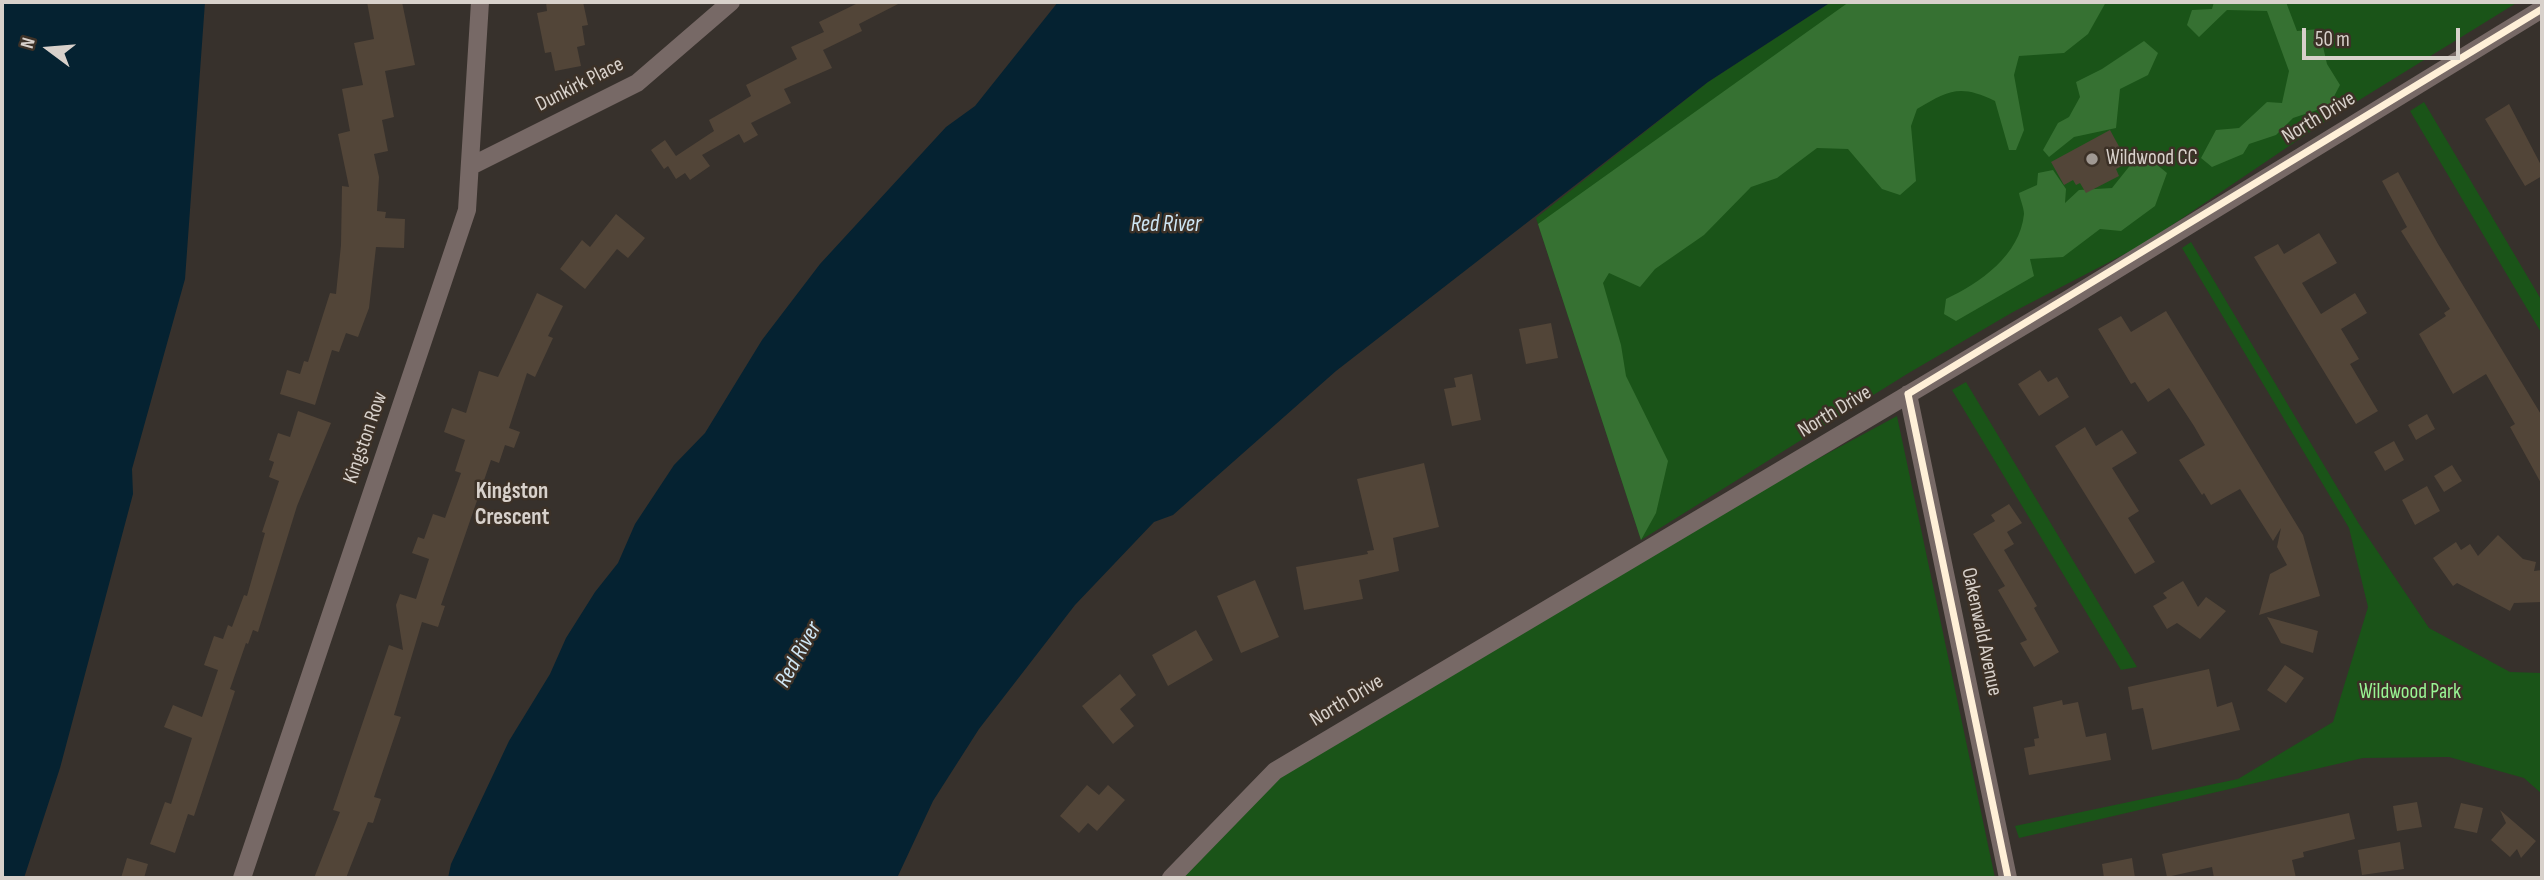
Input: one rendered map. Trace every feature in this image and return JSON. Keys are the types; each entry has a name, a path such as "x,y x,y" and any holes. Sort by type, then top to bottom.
{"street":[{"name":"Kingston Row","path":"242,878 467,210 480,2"},
{"name":"Dunkirk Place","path":"471,166 637,83 731,2"},
{"name":"North Drive","path":"1171,878 1275,771 1908,394 2542,9"},
{"name":"Oakenwald Avenue","path":"1908,394 2008,878"}],"green space":[{"path":"1831,2 2518,2 2335,115 2144,244 2013,312 1907,374 1641,540 1536,218 1708,82"},
{"path":"1849,2 2106,2 2088,34 2064,53 2019,56 2014,75 2024,130 2016,150 2009,150 1995,101 1973,92 1947,94 1917,109 1911,126 1916,181 1900,195 1882,189 1848,149 1817,148 1777,178 1751,187 1704,235 1655,269 1640,287 1609,273 1603,283 1621,345 1626,376 1668,461 1656,513 1641,540 1538,224"},
{"path":"2214,2 2286,2 2297,31 2319,29 2327,64 2340,85 2329,106 2293,118 2276,135 2249,144 2243,154 2212,167 2201,158 2216,130 2239,128 2267,102 2282,103 2289,71 2267,11 2227,10 2199,37 2187,25 2192,10 2212,9"},
{"path":"2144,41 2158,53 2148,75 2120,89 2116,128 2074,137 2049,157 2043,150 2058,123 2069,117 2080,97 2076,82 2102,69"},
{"path":"2424,102 2542,301 2542,334 2410,111"},
{"path":"2127,149 2145,155 2167,173 2155,206 2121,231 2100,229 2063,257 2030,259 2034,276 1956,321 1944,314 1946,299 1985,276 2007,255 2021,229 2024,214 2019,193 2037,185 2038,173 2053,170 2066,189 2065,203 2079,190 2112,188 2132,163"},
{"name":"Wildwood Park","path":"2191,242 2359,524 2429,628 2510,672 2542,673 2542,794 2524,778 2449,757 2363,758 2019,838 2015,826 2238,779 2333,722 2368,607 2349,528 2182,248"},
{"path":"1966,382 2137,667 2121,670 1952,390"},
{"path":"1897,416 1995,878 1171,878 1275,771 1645,552"}],"water":[{"path":"2,2 205,2 185,279 132,469 133,494 60,768 24,878 2,878"},
{"name":"Red River","path":"1058,2 1831,2 1708,82 1336,371 1173,515 1154,522 1075,605 979,729 933,801 897,878 448,878 451,864 509,741 550,674 566,638 595,592 618,563 635,524 674,465 705,433 762,340 820,264 946,127 975,106"}],"building":[{"path":"367,2 402,2 415,65 385,71 394,117 382,120 388,151 374,154 379,177 377,211 386,212 385,218 405,219 404,248 376,247 369,308 358,337 346,333 339,352 332,350 315,405 280,394 287,370 300,374 304,361 308,362 330,293 336,294 341,245 342,186 349,187 338,134 350,131 342,89 363,85 354,43 374,39"},
{"path":"546,2 583,2 588,25 582,26 585,45 577,47 581,66 555,71 551,52 545,53 537,13 547,11"},
{"path":"860,2 902,2 859,24 862,31 823,50 832,68 784,89 791,103 751,123 758,135 744,143 739,134 702,155 710,166 690,180 685,173 676,179 668,166 664,169 651,150 665,140 676,156 714,131 709,120 751,96 746,85 797,59 791,47 824,32 819,22"},
{"path":"2509,104 2542,167 2542,176 2525,186 2485,119"},
{"name":"Wildwood CC","path":"2110,130 2128,163 2116,169 2119,176 2086,193 2080,183 2076,185 2073,180 2064,185 2051,162"},
{"path":"2398,172 2438,244 2542,416 2542,485 2510,427 2515,424 2486,374 2453,394 2419,334 2446,316 2444,313 2450,309 2401,231 2407,227 2382,181"},
{"path":"616,214 645,238 628,258 617,249 585,289 560,269 582,240 590,247"},
{"path":"2319,233 2337,263 2302,283 2321,314 2355,293 2367,313 2341,329 2359,359 2350,364 2378,411 2356,424 2254,257 2278,244 2284,254"},
{"path":"537,293 563,306 548,336 553,338 535,377 527,373 509,428 520,432 514,448 505,445 499,463 491,460 441,605 445,606 438,627 422,622 394,715 401,717 374,797 381,799 373,823 368,822 346,878 314,878 340,812 333,810 389,645 403,650 396,605 400,594 416,599 429,559 412,553 418,537 424,539 433,514 445,518 461,473 455,471 465,440 444,432 452,408 466,413 479,371 498,377"},
{"path":"2166,311 2303,535 2320,596 2259,615 2270,574 2287,565 2277,547 2281,528 2273,541 2240,489 2211,505 2179,460 2205,445 2194,426 2169,388 2148,402 2135,382 2131,384 2098,329 2121,316 2131,332"},
{"path":"1551,323 1558,358 1526,364 1519,329"},
{"path":"2040,370 2048,382 2057,377 2069,397 2039,416 2018,384"},
{"path":"1472,374 1481,420 1452,426 1444,389 1456,387 1454,378"},
{"path":"298,411 331,423 297,506 258,632 253,630 248,644 246,643 230,689 235,691 194,816 188,814 175,853 150,844 165,802 171,804 192,738 164,727 173,705 202,717 218,670 204,665 214,636 223,639 228,625 232,627 244,595 247,596 265,533 262,532 279,481 269,477 274,462 269,460 278,433 290,437"},
{"path":"2427,414 2435,429 2416,440 2408,425"},
{"path":"2085,427 2096,446 2122,430 2137,453 2112,468 2139,511 2128,518 2155,562 2135,574 2055,446"},
{"path":"2394,441 2404,460 2385,471 2374,452"},
{"path":"1424,463 1439,527 1393,538 1399,571 1359,580 1363,599 1304,610 1296,567 1368,554 1367,551 1374,550 1357,479"},
{"path":"2452,465 2462,481 2444,492 2434,476"},
{"path":"2427,486 2440,511 2415,525 2402,500"},
{"path":"2009,504 2022,523 2007,532 2014,544 2004,550 2037,606 2034,608 2059,652 2034,667 2020,643 2027,640 1998,590 2005,586 1973,534 1995,521 1991,515"},
{"path":"2498,535 2523,559 2536,562 2534,571 2542,570 2542,602 2514,603 2510,611 2457,583 2453,586 2433,558 2456,542 2461,550 2470,544 2478,556"},
{"path":"1255,580 1279,637 1241,653 1217,596"},
{"path":"2183,581 2198,607 2206,597 2226,611 2200,639 2177,623 2167,629 2153,606 2167,598 2163,593"},
{"path":"2267,617 2318,631 2313,653 2281,643"},
{"path":"1196,630 1213,660 1168,686 1152,655"},
{"path":"2285,665 2304,678 2286,703 2267,690"},
{"path":"2209,669 2217,707 2232,702 2240,730 2152,750 2143,708 2132,710 2128,687"},
{"path":"1120,674 1136,695 1120,709 1134,726 1113,744 1082,706"},
{"path":"2062,700 2063,705 2078,702 2086,737 2106,733 2111,760 2029,775 2024,748 2035,746 2034,739 2039,738 2033,707"},
{"path":"1087,785 1099,795 1108,785 1125,800 1097,831 1088,823 1079,833 1060,816"},
{"path":"2417,802 2422,827 2397,831 2393,806"},
{"path":"2461,803 2483,808 2477,833 2454,828"},
{"path":"2500,810 2536,841 2521,858 2517,849 2510,857 2491,840 2506,823"},
{"path":"2349,813 2355,839 2303,852 2304,857 2292,860 2296,878 2214,878 2212,867 2167,877 2162,854"},
{"path":"2400,842 2404,869 2362,875 2358,850"},
{"path":"127,858 148,864 144,878 121,878"},
{"path":"2132,858 2135,878 2104,878 2102,864"}],"transit line":[{"path":"1908,394 2542,9"},
{"path":"1908,394 2008,878"}],"place":[{"name":"Wildwood CC","path":"2092,159"}],"district":[{"name":"Kingston Crescent","path":"512,505"}]}
